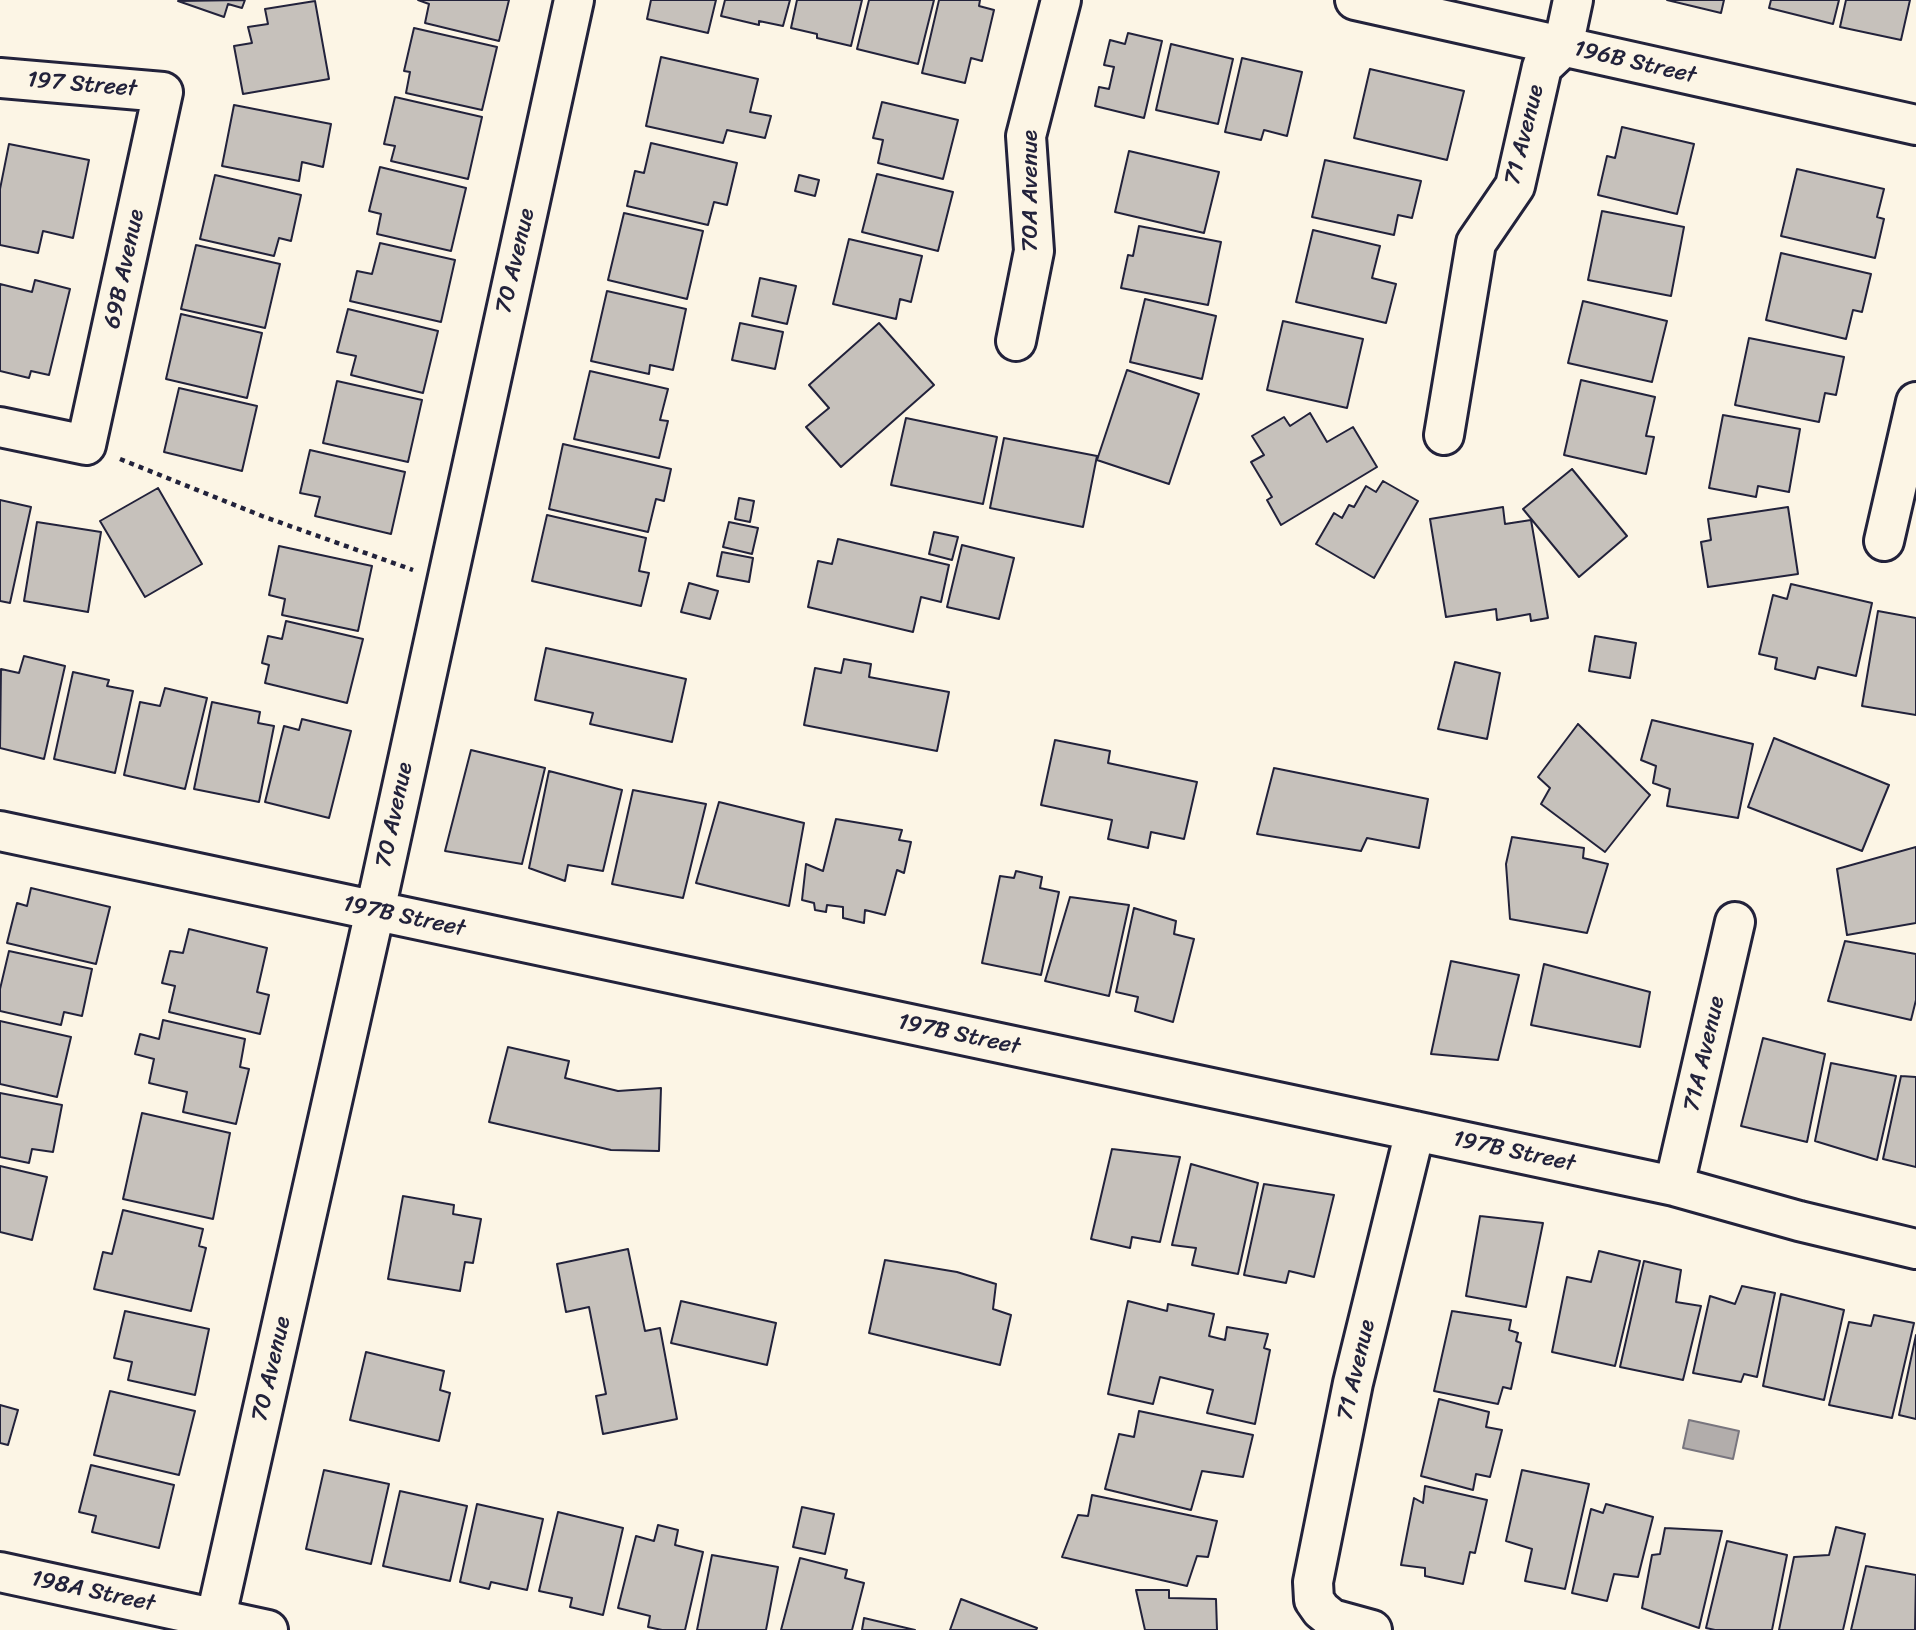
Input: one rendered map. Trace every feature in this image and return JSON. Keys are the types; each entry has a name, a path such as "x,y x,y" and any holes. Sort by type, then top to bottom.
{"street":[{"name":"70 Avenue","path":"215,1625 375,911 574,0"},
{"name":"70A Avenue","path":"1016,341 1034,251 1026,136 1061,0"},
{"name":"196B Street","path":"1355,0 1916,125"},
{"name":"71 Avenue","path":"1444,435 1476,243 1515,186 1542,67 1563,47 1573,0"},
{"name":"197 Street","path":"0,78 163,92"},
{"name":"69B Avenue","path":"103,452 163,92"},
{"path":"1884,541 1916,402"},
{"path":"0,426 103,452"},
{"name":"197B Street","path":"0,831 1674,1186 1799,1221 1916,1249"},
{"name":"71A Avenue","path":"1674,1186 1735,922"},
{"name":"71 Avenue","path":"1372,1630 1332,1619 1314,1600 1313,1582 1353,1383 1415,1131"},
{"name":"198A Street","path":"0,1572 215,1625 268,1630"}],"path":[{"path":"103,452 262,516 415,571"}],"shaded area":[{"path":"1689,1420 1739,1431 1733,1459 1683,1448"}],"building":[{"path":"245,0 242,8 228,4 224,17 178,1"},
{"path":"418,0 509,0 499,41 425,23 429,4"},
{"path":"651,0 716,0 708,33 647,19"},
{"path":"725,0 790,0 783,26 759,21 759,25 721,16"},
{"path":"797,0 862,0 851,46 817,38 817,34 791,28"},
{"path":"869,0 934,0 918,64 857,49"},
{"path":"939,0 980,0 979,6 994,10 982,61 971,58 965,83 922,73"},
{"path":"1667,0 1724,0 1721,13"},
{"path":"1771,0 1839,0 1833,24 1769,8"},
{"path":"1846,0 1910,0 1901,40 1840,27"},
{"path":"315,1 329,79 243,94 234,46 252,43 248,27 268,24 265,9"},
{"path":"414,28 497,47 482,110 406,93 410,72 404,71"},
{"path":"1128,33 1162,41 1144,118 1095,106 1099,87 1109,89 1114,67 1104,65 1110,40 1125,44"},
{"path":"1171,44 1233,59 1218,124 1156,110"},
{"path":"661,57 758,79 750,112 771,116 765,138 727,130 723,143 646,126"},
{"path":"1242,58 1302,72 1287,136 1264,130 1261,140 1225,132"},
{"path":"1370,69 1464,91 1447,160 1354,138"},
{"path":"395,97 482,117 468,179 391,161 395,146 384,144"},
{"path":"882,102 958,120 943,179 878,163 883,140 873,138"},
{"path":"234,105 331,124 323,167 302,162 299,181 222,166"},
{"path":"1622,127 1694,144 1677,214 1598,195 1607,156 1615,158"},
{"path":"651,143 737,163 727,205 714,202 708,225 627,206 635,171 644,173"},
{"path":"9,144 89,160 73,238 43,231 38,253 0,245 0,189"},
{"path":"1129,151 1219,172 1204,233 1115,212"},
{"path":"1325,160 1421,181 1412,218 1398,215 1394,235 1312,217"},
{"path":"380,167 466,188 451,251 377,234 381,214 369,211"},
{"path":"1797,169 1884,189 1877,217 1884,219 1875,258 1781,236"},
{"path":"877,174 953,192 938,251 862,232"},
{"path":"215,175 301,195 291,241 279,238 274,256 200,239"},
{"path":"799,175 819,180 815,196 795,191"},
{"path":"1602,211 1684,227 1671,296 1588,280"},
{"path":"624,213 703,231 687,299 608,280"},
{"path":"1139,226 1221,242 1208,305 1121,288 1128,255 1133,256"},
{"path":"1313,230 1380,246 1372,278 1396,284 1386,323 1296,302"},
{"path":"849,239 922,256 911,302 900,299 896,319 833,304"},
{"path":"380,243 455,260 441,322 350,301 357,271 372,274"},
{"path":"196,245 280,264 265,328 181,309"},
{"path":"1781,253 1871,274 1862,312 1853,310 1846,339 1766,320"},
{"path":"760,278 796,286 787,324 752,316"},
{"path":"35,280 70,289 49,375 31,371 29,378 0,371 0,284 32,292"},
{"path":"607,291 686,309 673,370 650,365 649,374 591,361"},
{"path":"1145,299 1216,316 1202,379 1130,362"},
{"path":"1583,301 1667,321 1652,382 1568,363"},
{"path":"348,309 438,331 423,393 351,375 356,356 337,352"},
{"path":"181,314 262,333 247,398 166,379"},
{"path":"1283,321 1363,339 1347,408 1267,390"},
{"path":"740,323 783,332 775,369 732,360"},
{"path":"879,323 934,385 841,467 806,427 829,408 809,385"},
{"path":"1749,338 1844,357 1836,395 1825,393 1819,422 1735,405"},
{"path":"1127,370 1199,394 1169,484 1097,460"},
{"path":"590,371 668,389 660,420 668,421 659,458 574,439"},
{"path":"1581,380 1655,397 1646,436 1654,437 1646,474 1564,455"},
{"path":"337,381 422,400 408,462 323,443"},
{"path":"179,388 257,406 242,471 164,452"},
{"path":"1310,413 1327,442 1353,427 1377,467 1281,525 1267,500 1272,497 1251,462 1264,455 1252,436 1284,417 1290,426"},
{"path":"1723,415 1800,429 1789,492 1758,486 1756,497 1709,488"},
{"path":"906,418 997,437 983,504 891,485"},
{"path":"1004,438 1097,456 1083,527 990,508"},
{"path":"563,444 671,469 664,501 656,499 648,532 549,509"},
{"path":"310,450 405,472 391,534 315,516 320,497 300,493"},
{"path":"1572,469 1627,536 1579,577 1523,509"},
{"path":"1383,481 1418,501 1374,578 1316,544 1334,513 1342,518 1349,505 1354,507 1366,486 1376,492"},
{"path":"158,488 202,564 145,597 100,521"},
{"path":"739,498 754,501 750,522 735,519"},
{"path":"0,500 31,507 10,603 0,601"},
{"path":"1503,507 1505,524 1531,520 1548,618 1531,621 1530,614 1497,620 1496,609 1446,617 1430,519"},
{"path":"1788,507 1798,574 1708,587 1701,542 1711,540 1708,519"},
{"path":"547,515 646,538 639,571 649,573 641,606 532,581"},
{"path":"37,522 101,532 88,612 24,601"},
{"path":"729,522 758,528 752,554 723,547"},
{"path":"934,532 958,537 952,560 929,554"},
{"path":"838,539 949,565 941,602 921,597 913,632 808,607 818,561 832,564"},
{"path":"962,545 1014,558 999,619 947,607"},
{"path":"279,546 372,566 358,631 282,615 285,599 269,595"},
{"path":"722,552 753,558 749,582 717,576"},
{"path":"689,583 718,591 710,619 681,612"},
{"path":"1791,584 1872,603 1856,676 1818,667 1815,679 1775,669 1777,658 1759,654 1773,595 1787,599"},
{"path":"1878,611 1916,618 1916,715 1862,706"},
{"path":"286,621 363,639 347,703 265,683 269,665 262,663 268,636 282,639"},
{"path":"1595,636 1636,643 1630,678 1589,671"},
{"path":"546,648 686,679 672,742 590,724 593,713 535,700"},
{"path":"24,656 65,666 44,759 0,748 1,669 19,673"},
{"path":"844,659 871,664 869,677 949,692 937,751 804,725 815,668 841,673"},
{"path":"1455,662 1500,673 1487,739 1438,729"},
{"path":"73,672 109,680 107,686 133,691 115,773 54,759"},
{"path":"165,688 207,698 185,789 124,775 140,702 160,706"},
{"path":"212,702 260,712 258,723 274,726 259,802 194,789"},
{"path":"302,719 351,731 329,818 265,802 284,726 299,730"},
{"path":"1652,720 1753,744 1738,818 1667,806 1670,789 1653,783 1656,766 1641,760"},
{"path":"1578,724 1650,795 1605,852 1541,804 1550,788 1538,777"},
{"path":"1774,738 1889,785 1862,851 1748,807"},
{"path":"1055,740 1110,751 1108,763 1197,782 1184,839 1151,832 1148,848 1108,839 1112,820 1041,805"},
{"path":"471,750 545,768 522,864 445,851"},
{"path":"1274,768 1428,799 1419,848 1367,838 1361,851 1257,834"},
{"path":"549,771 622,790 603,871 568,865 565,881 529,868"},
{"path":"633,790 706,804 683,898 612,884"},
{"path":"719,802 804,823 789,906 696,883"},
{"path":"836,819 902,830 899,840 911,842 904,873 897,870 885,915 865,910 864,923 843,918 843,907 827,905 826,912 815,910 814,903 802,900 806,864 823,871"},
{"path":"1512,837 1584,848 1583,858 1608,864 1587,933 1510,919 1506,864"},
{"path":"1916,847 1916,923 1847,935 1837,869"},
{"path":"1016,871 1042,877 1040,888 1059,892 1041,975 982,963 1000,876 1014,878"},
{"path":"31,888 110,907 96,964 7,943 17,903 27,906"},
{"path":"1070,897 1129,905 1109,996 1045,981"},
{"path":"1134,908 1176,921 1174,934 1194,939 1173,1022 1135,1011 1138,997 1116,992"},
{"path":"189,929 267,948 257,992 269,995 260,1034 169,1012 175,986 162,983 170,951 183,953"},
{"path":"1845,941 1916,954 1916,1000 1911,1020 1828,1001"},
{"path":"9,951 92,969 82,1016 64,1012 61,1025 0,1011 0,989"},
{"path":"1451,961 1519,975 1498,1060 1431,1054"},
{"path":"1544,964 1650,992 1640,1047 1531,1025"},
{"path":"163,1020 245,1039 240,1067 249,1069 236,1124 183,1112 187,1092 149,1083 154,1059 135,1054 140,1034 159,1039"},
{"path":"0,1021 71,1037 57,1097 0,1084"},
{"path":"1763,1038 1825,1054 1807,1142 1741,1126"},
{"path":"508,1047 569,1061 565,1078 618,1091 661,1088 659,1151 611,1150 489,1122"},
{"path":"1831,1063 1896,1076 1877,1160 1815,1141"},
{"path":"1901,1076 1916,1077 1916,1167 1883,1159"},
{"path":"0,1093 62,1105 53,1152 32,1149 29,1163 0,1157"},
{"path":"142,1113 230,1133 213,1219 123,1199"},
{"path":"1112,1149 1180,1157 1160,1242 1132,1237 1130,1248 1091,1239"},
{"path":"1191,1164 1258,1183 1238,1274 1192,1265 1196,1248 1172,1245"},
{"path":"0,1166 47,1177 32,1240 0,1232"},
{"path":"1264,1184 1334,1195 1314,1277 1289,1271 1286,1283 1244,1275"},
{"path":"403,1196 454,1205 453,1214 481,1219 473,1263 465,1262 460,1291 388,1279"},
{"path":"123,1210 203,1229 199,1246 206,1248 191,1311 94,1289 103,1252 112,1254"},
{"path":"1480,1216 1543,1223 1526,1307 1466,1296"},
{"path":"628,1249 645,1331 660,1328 677,1419 603,1434 596,1396 606,1394 589,1307 566,1312 557,1264"},
{"path":"1599,1251 1640,1261 1615,1366 1552,1352 1567,1277 1591,1282"},
{"path":"885,1260 957,1272 996,1284 993,1309 1011,1315 1000,1365 869,1333"},
{"path":"1644,1261 1681,1270 1676,1302 1701,1306 1683,1380 1620,1367"},
{"path":"1742,1286 1775,1293 1757,1377 1744,1374 1741,1382 1693,1373 1710,1296 1735,1304"},
{"path":"1781,1294 1844,1310 1824,1400 1763,1386"},
{"path":"681,1301 776,1323 767,1365 671,1343"},
{"path":"1128,1301 1167,1311 1168,1304 1214,1314 1209,1336 1225,1340 1227,1327 1268,1334 1264,1348 1270,1350 1255,1424 1207,1413 1213,1390 1160,1377 1153,1404 1108,1394"},
{"path":"125,1311 209,1329 195,1395 128,1380 132,1362 114,1358"},
{"path":"1452,1311 1511,1320 1509,1330 1518,1333 1516,1341 1521,1343 1511,1389 1503,1387 1498,1404 1434,1391"},
{"path":"1874,1315 1914,1323 1892,1418 1829,1405 1849,1322 1871,1326"},
{"path":"1916,1335 1916,1419 1899,1415"},
{"path":"366,1352 444,1371 440,1390 450,1393 439,1441 350,1420"},
{"path":"110,1391 195,1411 179,1475 94,1455"},
{"path":"1439,1399 1489,1412 1486,1427 1502,1430 1490,1477 1476,1474 1473,1490 1421,1476"},
{"path":"0,1405 18,1410 8,1445 0,1443"},
{"path":"1139,1411 1253,1435 1243,1477 1202,1471 1191,1510 1105,1489 1119,1434 1134,1437"},
{"path":"91,1465 174,1485 159,1548 92,1532 96,1516 79,1512"},
{"path":"324,1470 389,1484 371,1564 306,1549"},
{"path":"1522,1470 1589,1484 1565,1589 1525,1581 1532,1549 1506,1541"},
{"path":"1425,1486 1487,1500 1475,1553 1470,1552 1463,1584 1425,1576 1425,1568 1401,1565 1414,1498 1423,1503"},
{"path":"400,1491 467,1506 450,1581 383,1566"},
{"path":"1092,1495 1217,1521 1208,1557 1197,1556 1187,1586 1062,1557 1078,1515 1088,1516"},
{"path":"477,1504 543,1519 527,1590 491,1582 489,1589 460,1582"},
{"path":"1606,1504 1653,1517 1638,1577 1614,1574 1607,1601 1572,1593 1591,1509 1603,1513"},
{"path":"802,1507 834,1514 825,1554 793,1547"},
{"path":"558,1512 623,1528 603,1615 570,1607 572,1598 539,1591"},
{"path":"658,1525 678,1530 675,1545 703,1552 685,1630 648,1627 650,1616 618,1608 636,1536 654,1541"},
{"path":"1836,1527 1865,1534 1843,1630 1779,1630 1794,1557 1829,1555"},
{"path":"1665,1528 1722,1531 1699,1628 1642,1608 1652,1555 1660,1554"},
{"path":"1727,1541 1787,1555 1772,1630 1706,1628"},
{"path":"712,1555 778,1567 766,1630 697,1630"},
{"path":"800,1558 847,1570 845,1578 864,1583 852,1630 781,1630"},
{"path":"1866,1566 1916,1575 1915,1630 1851,1630"},
{"path":"1136,1590 1169,1590 1169,1598 1216,1599 1217,1630 1145,1630"},
{"path":"961,1599 1037,1628 950,1630"},
{"path":"864,1618 915,1630 862,1630"}]}
